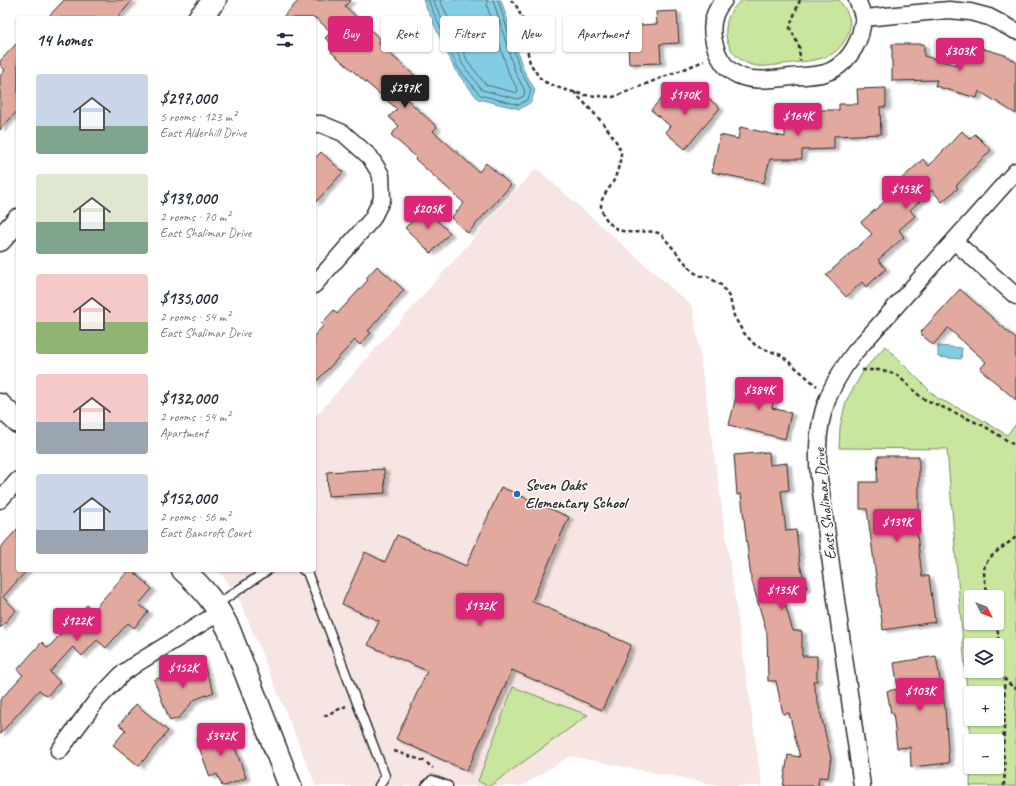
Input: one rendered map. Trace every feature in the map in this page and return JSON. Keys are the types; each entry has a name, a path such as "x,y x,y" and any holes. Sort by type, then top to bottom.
{"street":[{"path":"201,16 215,0"},
{"path":"724,0 718,7 712,22 712,36 716,54 723,65 736,75 762,81 825,73 841,64 855,49 861,33 864,18 856,0"},
{"path":"864,18 949,10 970,12 989,17 1016,31"},
{"path":"316,283 372,219 382,199 381,175 370,157 343,133 318,124"},
{"name":"East Shalimar Drive","path":"862,786 817,458 821,420 830,393 843,367 1016,171"},
{"path":"0,240 16,222"},
{"path":"954,241 1016,296"},
{"path":"0,405 16,420"},
{"path":"0,500 16,482"},
{"path":"185,572 209,596 229,630 290,786"},
{"path":"59,751 97,700 123,673 218,609"}],"lane":[{"path":"218,609 265,572"},
{"path":"307,572 385,776 379,786"},
{"path":"426,786 432,780 448,786"}],"path":[{"path":"511,0 517,7 525,25 528,57 534,69 545,82 562,89 585,95 613,97 707,59"},
{"path":"800,0 790,28 799,46 801,64"},
{"path":"574,92 612,134 621,154 614,181 602,200 602,212 607,220 613,226 626,232 648,231 661,234 693,272 702,276 707,276 721,285 730,298 734,316 743,332 756,346 781,356 818,387 830,393"},
{"path":"843,367 882,370 892,373 902,379 922,398 984,426 1016,446"},
{"path":"987,590 984,577 985,566 990,558 1016,537"},
{"path":"997,630 999,661 1004,680 1004,786"},
{"path":"1004,680 1016,688"},
{"path":"394,751 424,761 437,770"}],"shaded area":[{"name":"Seven Oaks Elementary School","path":"536,168 693,307 762,786 723,786 570,756 522,786 316,786 241,603 220,572 316,572 316,416"}],"green space":[{"path":"743,0 839,0 849,16 849,32 841,46 834,53 820,59 772,66 752,65 736,56 729,46 726,34 729,16 733,9"},
{"path":"885,346 937,398 975,416 1007,435 1016,424 1016,786 970,786 970,774 1004,774 1004,734 970,734 970,726 1004,726 1004,686 966,686 966,678 1004,678 1004,638 964,638 964,656 947,449 839,448 840,427 846,401 864,370"},
{"path":"513,687 588,715 490,786 487,786 478,781"}],"water":[{"path":"423,0 501,0 507,19 507,52 518,52 523,69 535,90 531,102 520,109 478,99 455,70 447,52 499,52 499,16 440,16 440,37 432,20 432,16 430,16"},
{"path":"938,346 962,348 961,359 938,357"}],"building":[{"path":"64,0 133,0 119,16 49,16"},
{"path":"299,0 351,0 345,6 356,16 328,16 328,29 316,18 316,16 284,16"},
{"path":"677,11 679,43 660,44 661,63 629,64 628,52 642,52 642,25 657,24 656,12"},
{"path":"373,32 381,40 378,43 381,46 381,52 388,52 414,75 399,92 437,127 433,131 479,172 486,163 511,185 468,233 451,218 464,203 415,159 416,157 391,135 399,126 389,117 397,109 331,52 373,52"},
{"path":"964,43 1005,55 1016,62 1016,114 979,91 977,98 935,86 937,80 892,81 892,44 924,44 924,56 957,65"},
{"path":"16,44 16,112 0,130 0,76 5,70 0,65 0,61"},
{"path":"886,88 886,107 880,107 881,134 834,136 834,149 802,150 802,159 770,159 764,183 712,172 720,135 738,139 740,127 785,137 785,119 814,118 814,110 839,110 839,104 858,104 857,89"},
{"path":"669,89 687,104 698,90 720,108 685,149 665,132 670,126 651,110"},
{"path":"962,131 970,139 975,134 991,150 956,186 958,188 942,202 932,190 910,210 915,216 899,230 904,237 878,260 886,269 866,287 862,282 846,297 826,275 872,234 861,222 899,189 895,185 923,159 929,166"},
{"path":"321,152 343,172 316,202 316,157"},
{"path":"424,208 450,233 431,253 405,228"},
{"path":"377,266 404,290 368,331 371,333 360,345 355,340 316,382 316,334 323,326 321,324 334,310 337,314 368,280 366,278"},
{"path":"960,289 1016,339 1016,400 980,369 986,362 948,328 933,345 920,333"},
{"path":"740,381 776,390 772,408 791,413 785,439 729,425"},
{"path":"769,452 770,465 787,463 789,490 781,491 786,531 796,530 800,565 807,588 782,595 793,631 802,631 802,656 817,656 817,681 813,681 831,758 828,778 819,777 818,786 783,786 788,755 800,757 789,713 783,714 776,681 768,681 767,634 751,578 741,494 737,495 734,455"},
{"path":"878,456 919,456 919,509 914,509 922,576 929,576 935,622 883,630 867,509 860,509 860,482 877,482"},
{"path":"384,469 385,493 328,496 327,472"},
{"path":"501,487 569,517 532,601 631,645 602,710 512,670 467,771 396,739 427,671 368,645 379,621 342,604 365,552 385,562 397,535 466,566"},
{"path":"16,530 16,572 25,572 3,597 16,610 0,628 0,548"},
{"path":"127,572 134,572 152,589 139,604 148,612 134,628 128,623 106,648 97,640 82,656 73,647 50,672 60,682 47,696 39,690 0,734 0,700 23,675 17,670 42,642 48,648 87,605 93,610"},
{"path":"936,656 945,708 949,763 911,767 910,747 897,748 893,712 891,713 887,691 898,689 894,663"},
{"path":"202,661 214,692 194,700 180,717 170,721 154,680"},
{"path":"136,704 168,731 139,766 113,745 126,730 119,725"},
{"path":"228,728 246,778 222,786 217,774 210,777 196,739"}],"place":[{"name":"Seven Oaks Elementary School","path":"517,494"}]}
